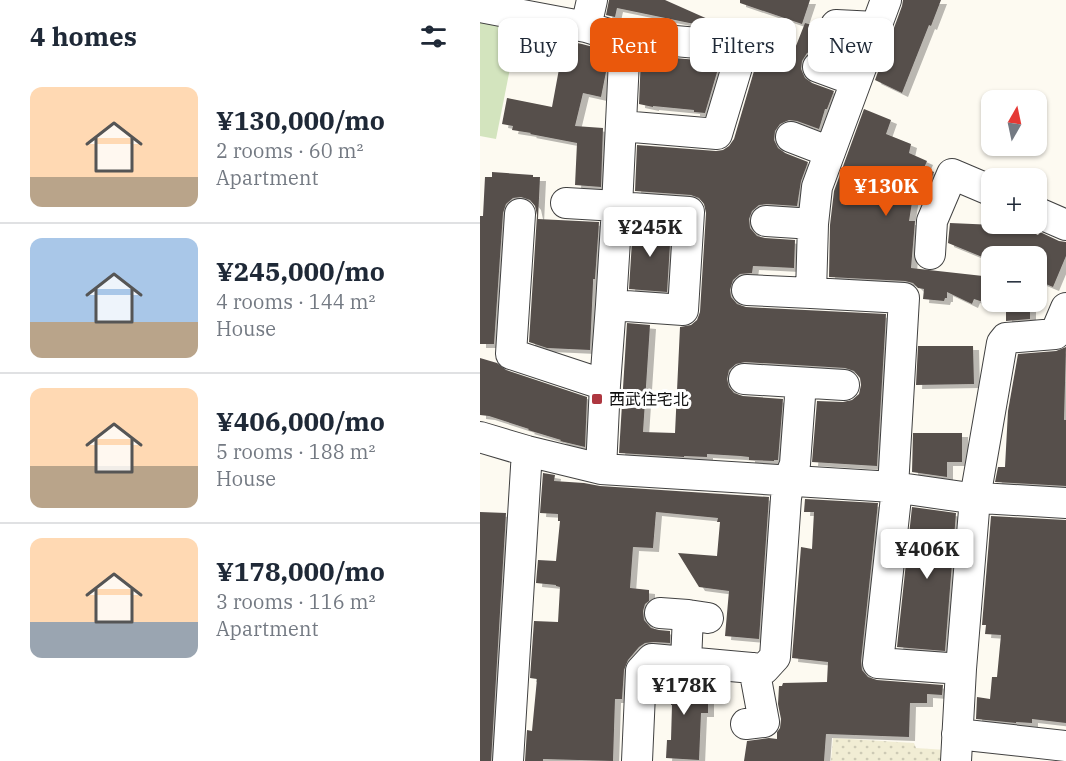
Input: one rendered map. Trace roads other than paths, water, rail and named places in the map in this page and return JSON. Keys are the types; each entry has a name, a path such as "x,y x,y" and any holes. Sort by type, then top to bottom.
{"street":[{"path":"480,7 589,14"},
{"path":"862,18 881,13"},
{"path":"811,293 813,224 817,187 881,13"},
{"path":"621,126 717,134 743,47 678,41"},
{"path":"601,469 623,72"},
{"path":"832,72 856,81"},
{"path":"791,137 830,153"},
{"path":"930,254 932,221 952,174 981,186"},
{"path":"566,203 689,212 683,310 611,305"},
{"path":"520,214 511,354 604,386"},
{"path":"1047,217 1066,225"},
{"path":"766,221 813,224"},
{"path":"747,290 904,298 895,487 878,663 961,669"},
{"path":"1066,308 1056,334 1006,338 998,341 984,422 975,498 957,747 1066,746"},
{"path":"744,379 844,386"},
{"path":"637,761 641,671 652,659 764,669 775,657 786,498 789,480 795,465 801,382"},
{"path":"480,437 601,469 895,487 963,497 1066,503"},
{"path":"508,761 526,451"},
{"path":"686,615 686,662"},
{"path":"746,724 764,722 754,668"}],"place":[{"name":"西武住宅北","path":"597,399"}]}
